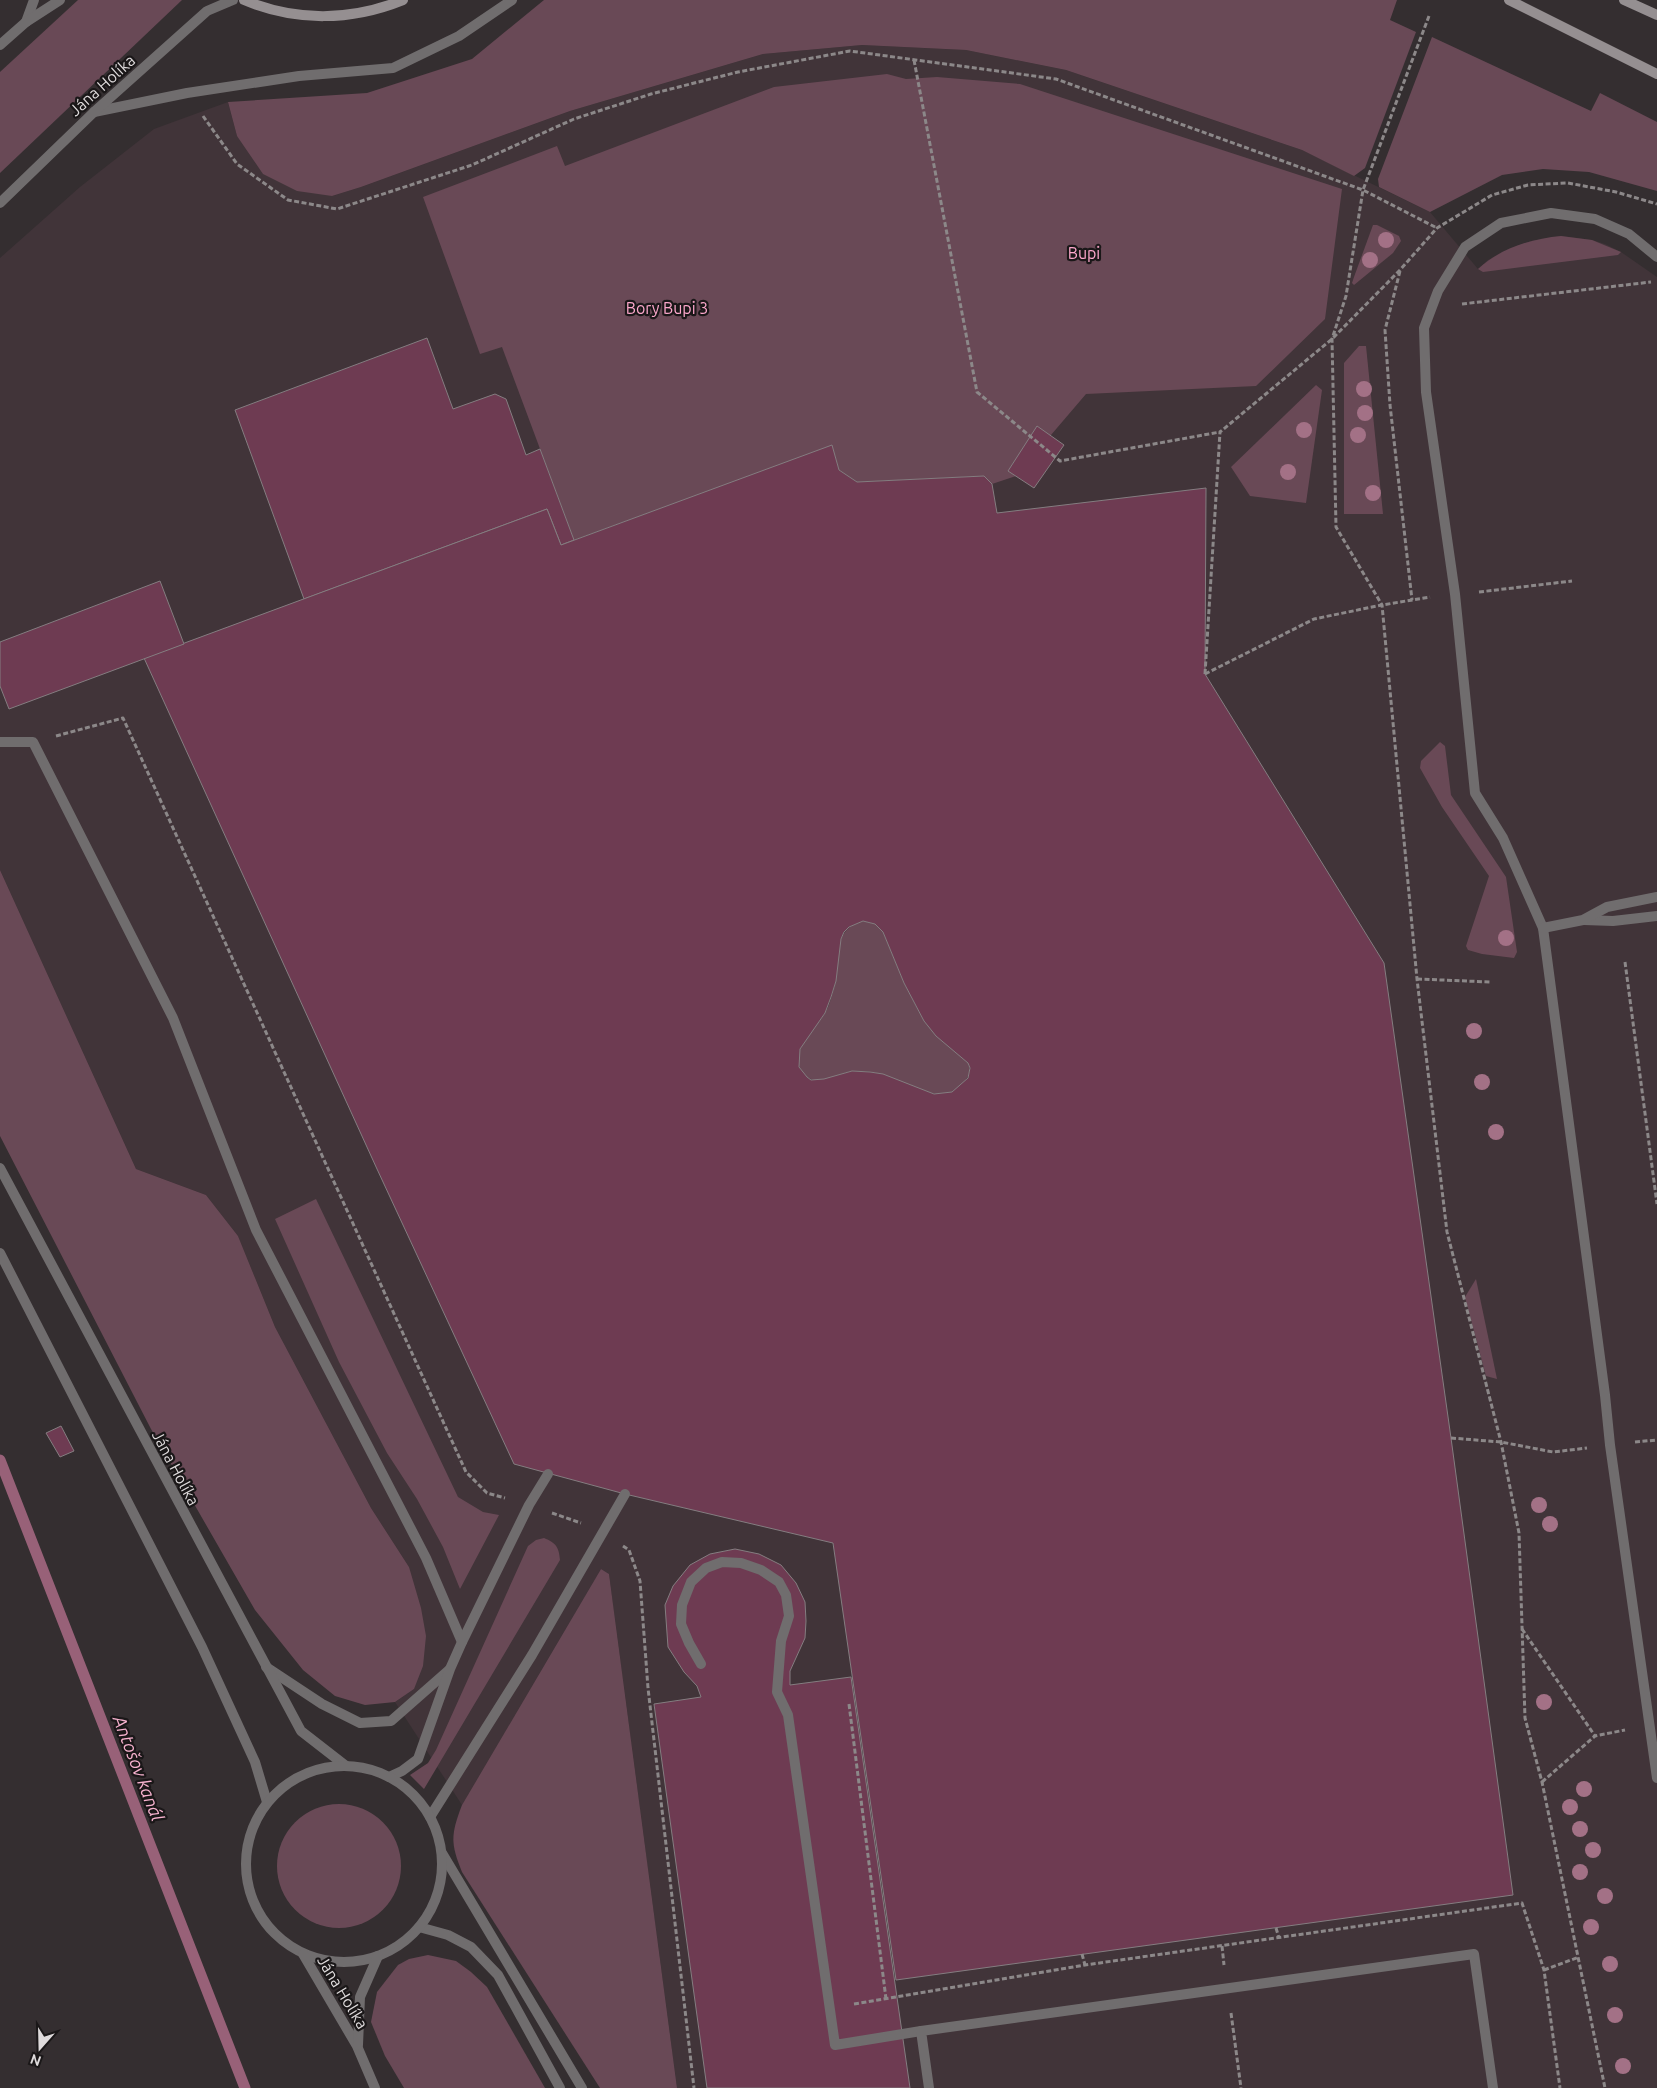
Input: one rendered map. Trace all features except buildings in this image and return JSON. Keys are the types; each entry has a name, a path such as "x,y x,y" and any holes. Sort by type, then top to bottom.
{"main road":[{"path":"244,0 278,12 321,17 363,13 384,8 403,0"},
{"path":"1509,0 1657,74"},
{"path":"1624,0 1657,15"}],"street":[{"path":"26,22 34,0"},
{"path":"0,45 26,22 60,0"},
{"name":"Jána Holíka","path":"0,203 94,112 207,11 233,0"},
{"path":"94,112 187,93 298,76 393,68 459,36 512,0"},
{"path":"1657,257 1629,234 1595,219 1551,213 1501,223 1465,247 1438,291 1424,328 1426,392 1456,594 1475,793 1503,838 1543,928 1605,1395 1610,1446 1657,1778"},
{"path":"0,742 33,742 174,1018 256,1230 426,1558 462,1642"},
{"path":"1583,920 1607,907 1657,897"},
{"path":"1543,928 1583,920 1613,921 1657,916"},
{"name":"Jána Holíka","path":"0,1168 301,1731 346,1766"},
{"path":"0,1253 202,1647 255,1762 267,1802"},
{"path":"389,1777 402,1771 418,1759 450,1669 462,1642 528,1505 548,1474"},
{"path":"430,1817 532,1655 625,1494"},
{"path":"701,1664 681,1624 682,1606 691,1582 706,1568 722,1562 741,1563 761,1570 779,1582 786,1595 790,1616 780,1641 777,1692 788,1715 835,2045 921,2031 1474,1954 1493,2088"},
{"path":"266,1668 322,1704 360,1723 391,1721 450,1669"},
{"path":"333,1766 346,1766 365,1768 389,1777 415,1796 430,1817 440,1841 442,1854 442,1871 434,1905 419,1927 401,1944 378,1956 353,1962 315,1958 303,1954 281,1940 262,1919 255,1906 246,1879 245,1864 249,1836 267,1802 286,1785 308,1772 333,1766"},
{"path":"442,1854 582,2088"},
{"path":"419,1927 448,1935 471,1947 498,1975 560,2088"},
{"name":"Jána Holíka","path":"303,1954 358,2046 375,2088"},
{"name":"Jána Holíka","path":"358,2046 360,1997 378,1956"},
{"path":"921,2031 929,2088"}],"path":[{"path":"1429,16 1363,190 1346,296 1332,339 1336,527 1382,605 1416,979 1447,1232 1501,1442 1519,1533 1525,1718 1542,1782 1605,2088"},
{"path":"187,93 237,164 288,200 337,209 472,165 574,119 651,94 729,74 850,51 1056,79 1363,190 1437,228 1400,270 1332,339 1220,432 1060,461 977,392 914,60"},
{"path":"1400,270 1385,330 1390,405 1412,600"},
{"path":"1462,304 1654,282 1653,274"},
{"path":"1220,432 1205,674 1314,619 1412,600 1572,581"},
{"path":"33,742 123,718 338,1188"},
{"path":"1625,962 1657,1204"},
{"path":"1416,979 1491,982"},
{"path":"1452,1438 1501,1442 1553,1452 1657,1440"},
{"path":"1522,1629 1595,1736"},
{"path":"849,1704 886,1999"},
{"path":"1542,1782 1595,1736 1650,1724"},
{"path":"849,2005 1084,1965 1522,1903 1544,1970 1560,2088"},
{"path":"1276,1928 1279,1938"},
{"path":"1082,1954 1084,1965"},
{"path":"1544,1970 1579,1956"},
{"path":"1231,2012 1242,2088"}],"shaded area":[{"path":"862,45 966,50 1066,70 1302,150 1430,212 1478,269 1488,260 1517,246 1531,241 1561,236 1592,240 1605,244 1621,252 1657,277 1657,2088 677,2088 609,1574 601,1569 462,1805 395,1702 414,1689 409,1567 371,1508 275,1327 238,1236 206,1195 136,1169 0,870 0,258 80,187 154,129 228,102 237,136 332,196 570,111 763,54"}],"green space":[{"path":"78,0 182,0 0,173 0,72"},
{"path":"544,0 1397,0 1390,20 1416,32 1365,168 1354,176 1302,150 1066,70 966,50 862,45 763,54 570,111 332,196 297,191 263,174 237,136 228,102 367,93 472,59"},
{"path":"1432,37 1591,111 1600,93 1657,122 1657,191 1589,172 1543,169 1502,175 1430,212 1379,187 1378,179"},
{"path":"887,74 906,79 937,77 1020,84 1342,189 1325,319 1256,386 1086,394 1016,476 992,484 983,476 857,482 839,470 832,446 574,540 502,347 480,354 423,197 557,146 565,166 774,87"},
{"path":"1373,225 1377,225 1399,236 1401,241 1393,253 1354,285 1352,283"},
{"path":"1561,236 1592,240 1621,252 1618,255 1483,272 1478,269 1496,255 1516,246 1538,239"},
{"path":"1359,346 1366,346 1383,514 1344,514 1344,363"},
{"path":"1316,385 1322,390 1306,503 1250,496 1231,467"},
{"path":"1440,742 1445,746 1451,795 1506,877 1517,952 1514,958 1482,954 1468,950 1466,946 1489,876 1442,807 1420,768 1421,761"},
{"path":"0,870 136,1169 206,1195 238,1236 275,1327 371,1508 409,1567 421,1608 426,1636 423,1666 414,1689 395,1702 365,1705 335,1696 303,1670 255,1610 151,1429 0,1136"},
{"path":"863,921 875,924 883,932 904,983 924,1021 968,1063 969,1074 967,1078 951,1093 943,1095 934,1094 881,1074 867,1071 847,1072 820,1080 808,1078 803,1073 798,1057 800,1049 830,1003 837,975 839,947 842,938 853,925"},
{"path":"316,1199 458,1497 483,1512 499,1515 460,1589 443,1547 417,1499 387,1453 339,1362 275,1219"},
{"path":"1476,1279 1497,1379 1486,1376 1465,1297"},
{"path":"544,1538 556,1546 560,1560 424,1789 410,1775 428,1763 436,1750 528,1546 536,1540"},
{"path":"601,1569 609,1574 677,2088 600,2088 462,1872 455,1853 454,1831 462,1805"},
{"path":"339,1804 363,1808 383,1822 397,1842 401,1866 397,1890 383,1910 363,1924 339,1928 315,1924 295,1910 281,1890 277,1866 281,1842 295,1822 315,1808"},
{"path":"428,1955 456,1961 487,1987 545,2088 404,2088 385,2056 371,2022 377,1992 398,1965 409,1959"}],"waterway":[{"name":"Antošov kanál","path":"0,1460 245,2088"}],"park label":[{"name":"Bupi","path":"1084,253"},
{"name":"Bory Bupi 3","path":"667,308"}]}
